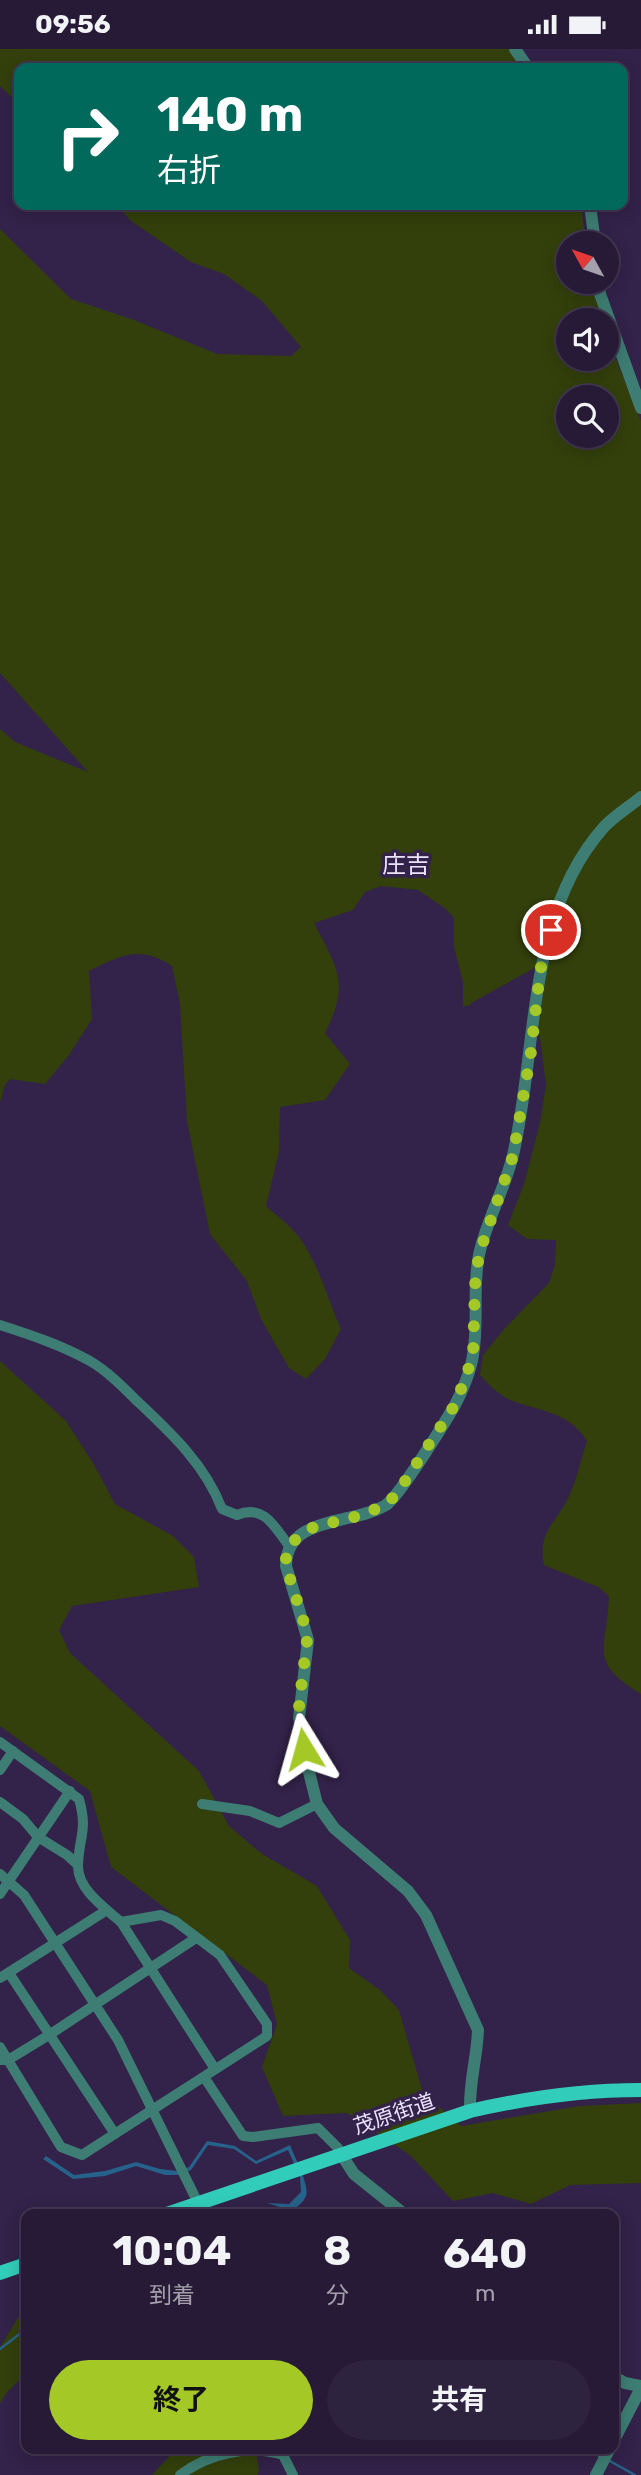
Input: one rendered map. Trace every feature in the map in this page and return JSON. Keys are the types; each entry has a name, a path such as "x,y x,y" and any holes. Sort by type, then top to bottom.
{"main road":[{"name":"茂原街道","path":"181,2209 470,2111 553,2095 641,2090"},
{"path":"0,2273 21,2266"}],"street":[{"path":"591,210 593,231"},
{"path":"600,294 641,408"},
{"path":"470,2111 469,2086 478,2045 478,2030 426,1915 408,1891 334,1828 317,1804 301,1730 299,1705 307,1640 286,1566 289,1546 303,1532 386,1505 398,1492 456,1403 473,1356 475,1285 479,1254 513,1156 531,1052 540,971 557,909 580,860 605,827 641,797"},
{"path":"0,1325 62,1346 103,1370 168,1430 192,1457 215,1491 222,1509 237,1514 249,1510 263,1514 289,1546"},
{"path":"0,1742 79,1799 84,1818 78,1874 84,1885 121,1922 215,2069"},
{"path":"0,1770 13,1751"},
{"path":"0,1894 70,1791"},
{"path":"0,1802 23,1819 38,1837 78,1865"},
{"path":"202,1804 250,1811 279,1823 317,1804"},
{"path":"0,1874 24,1895 118,2040 198,2203"},
{"path":"107,1910 4,1976 49,2035 115,2134"},
{"path":"0,2047 4,2060 61,2147 82,2155 267,2036 267,2024 220,1955 175,1921 162,1915 121,1922"},
{"path":"4,2060 49,2035 197,1938"},
{"path":"204,2077 243,2136 318,2128 338,2148 354,2174 398,2209"},
{"path":"619,2380 641,2387 619,2429"},
{"path":"180,2475 209,2457 233,2454"},
{"path":"280,2454 283,2455 293,2475"},
{"path":"596,2475 607,2454"}],"green space":[{"path":"0,49 509,49 518,63 14,63 14,99 0,86"},
{"path":"121,210 582,210 584,231 556,231 556,294 596,294 600,308 556,308 556,371 619,371 619,367 641,421 641,1694 624,1683 607,1663 604,1642 609,1596 598,1587 544,1565 543,1543 570,1494 587,1441 580,1431 562,1418 510,1400 480,1375 483,1355 549,1283 555,1265 556,1240 527,1239 508,1225 524,1184 540,1123 546,1085 536,1005 536,967 471,1003 469,1007 463,1007 463,982 454,947 454,918 446,909 418,890 381,886 365,892 353,910 314,923 335,965 338,977 337,1001 325,1033 350,1064 325,1100 280,1107 279,1151 266,1206 292,1229 306,1247 341,1329 325,1359 306,1379 289,1368 261,1319 247,1281 210,1234 187,1121 180,1004 172,966 140,954 121,957 89,971 92,1019 69,1055 45,1084 10,1079 5,1085 0,1103 0,729 15,742 88,772 0,673 0,229 71,299 134,320 217,354 291,356 301,347 262,301 224,274 191,262 131,221"},
{"path":"0,1361 66,1421 115,1504 173,1536 194,1557 199,1587 72,1606 59,1630 70,1653 199,1771 229,1826 262,1854 317,1886 350,1940 349,1968 380,1990 399,2010 423,2093 461,2126 580,2106 641,2103 641,2183 570,2185 531,2204 493,2193 453,2201 410,2155 347,2113 283,2116 262,2067 277,2024 267,1985 111,1867 90,1791 0,1726"},
{"path":"21,2313 21,2379 0,2403 0,2347"},
{"path":"171,2454 257,2454 259,2471 257,2475 152,2475"}],"water":[{"path":"207,2141 235,2146 256,2161 290,2145 302,2172 307,2194 298,2209 287,2209 267,2203 289,2204 301,2192 300,2177 288,2150 256,2164 234,2149 208,2145 191,2170 178,2175 165,2175 136,2166 105,2176 73,2179 43,2159 46,2156 74,2175 105,2171 136,2162 177,2171 189,2167"}],"waterway":[{"path":"0,2349 21,2333"},
{"path":"595,2454 599,2456"},
{"path":"608,2460 635,2475"}],"district":[{"name":"庄吉","path":"406,865"}],"route":[{"path":"304,1749 299,1705 307,1640 286,1566 286,1554 289,1546 303,1532 386,1505 398,1492 456,1403 473,1356 475,1285 479,1254 513,1156 531,1052 540,971 551,930"}]}
